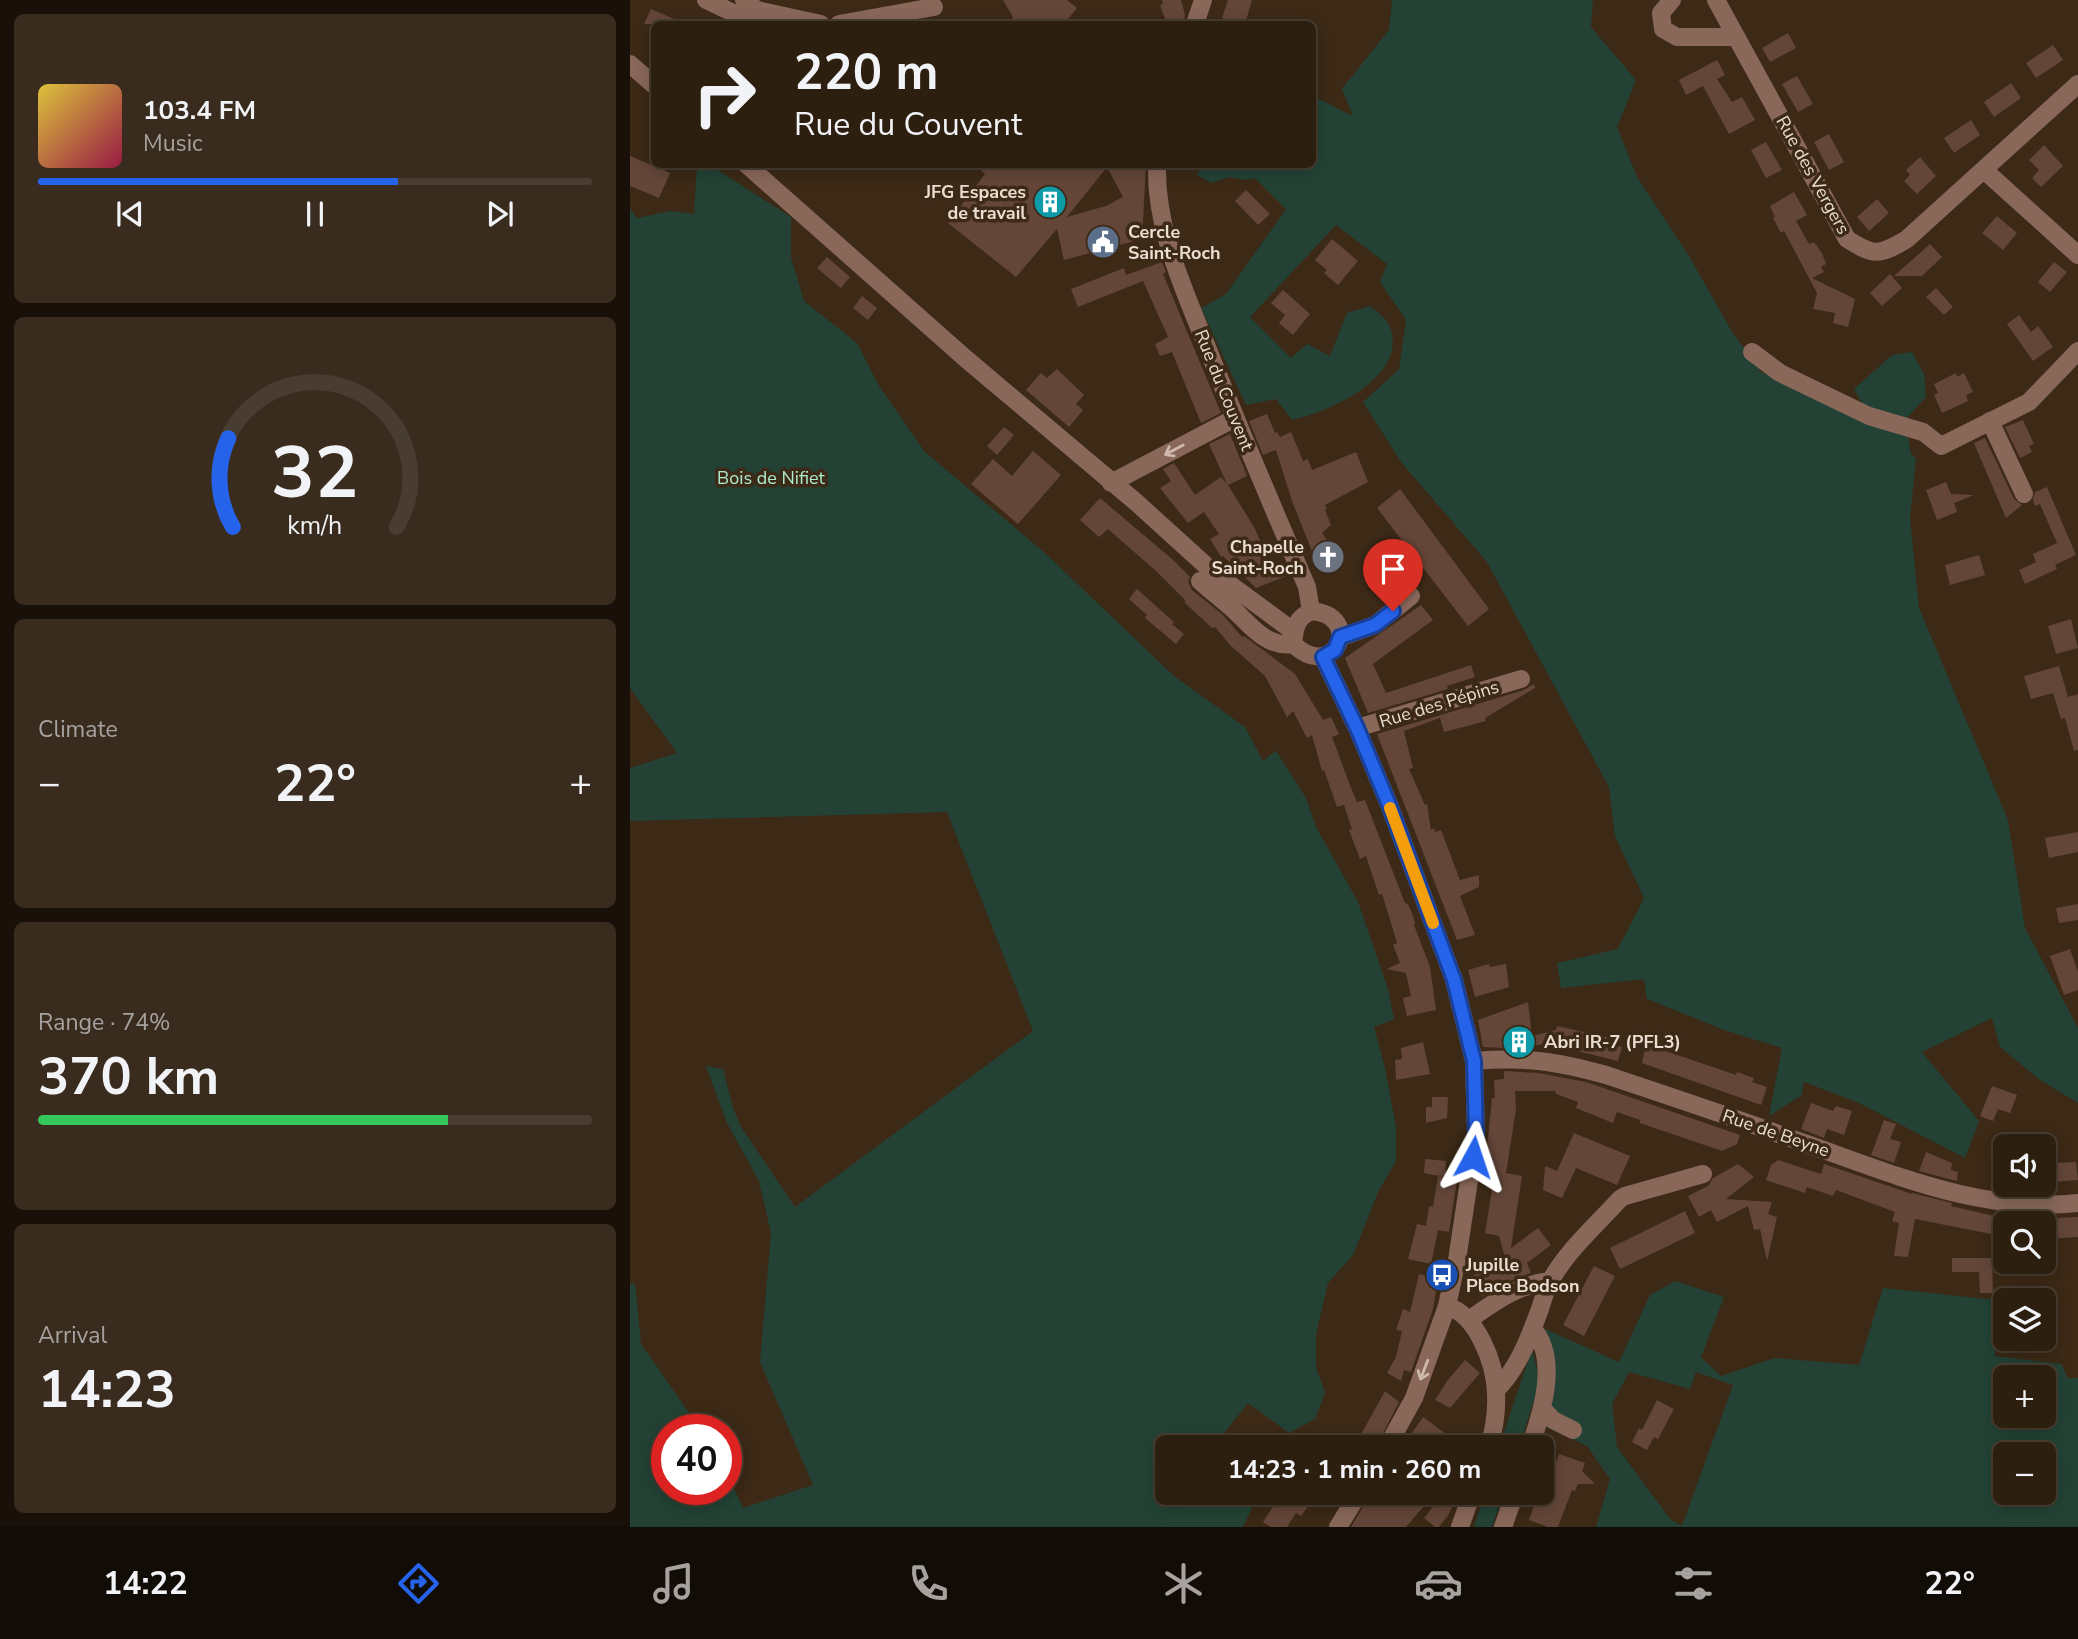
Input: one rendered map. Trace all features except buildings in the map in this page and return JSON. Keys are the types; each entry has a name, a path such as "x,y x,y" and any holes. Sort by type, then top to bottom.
{"street":[{"path":"706,0 750,21"},
{"path":"744,0 757,10 807,21"},
{"path":"1672,0 1661,13 1663,29 1677,37 1736,37"},
{"name":"Rue des Vergers","path":"1716,0 1847,239 1866,251 1886,251 1907,239 2078,84"},
{"path":"854,21 941,4"},
{"path":"899,21 941,4"},
{"path":"630,64 651,82"},
{"path":"750,168 965,359 1293,638 1304,654 1323,657 1335,650 1340,637 1338,622 1326,612 1311,611 1301,616 1293,638 1283,645 1274,643 1252,629 1200,581"},
{"name":"Rue du Couvent","path":"1157,168 1156,185 1166,243 1234,418 1307,587 1311,611"},
{"path":"1984,170 2078,255"},
{"path":"1752,352 1780,373 1869,416 1923,432 1941,446 2029,402 2078,351"},
{"path":"1111,483 1234,418"},
{"path":"1990,421 2024,494"},
{"path":"1340,637 1375,625 1411,596"},
{"path":"1323,657 1390,807 1454,980 1474,1061 1476,1134 1459,1249 1447,1306 1414,1398 1394,1435"},
{"name":"Rue des Pépins","path":"1357,728 1521,680"},
{"name":"Rue de Beyne","path":"1474,1061 1528,1058 1562,1063 1606,1075 1969,1198 2043,1206 2078,1203"},
{"path":"1496,1390 1508,1378 1532,1329 1550,1281 1561,1264 1619,1199 1703,1174"},
{"path":"1469,1320 1530,1283 1550,1281"},
{"path":"1447,1306 1456,1309 1469,1320 1488,1355 1496,1390 1491,1435"},
{"path":"1532,1329 1540,1338 1546,1380 1543,1409 1534,1435"},
{"path":"1543,1409 1553,1420 1573,1430"},
{"path":"1338,1527 1352,1505"},
{"path":"1460,1527 1468,1505"},
{"path":"1503,1527 1511,1505"}],"green space":[{"path":"1392,0 1593,0 1591,27 1636,80 1617,127 1637,177 1689,256 1731,330 1761,372 1851,415 1862,403 1854,389 1892,355 1912,352 1924,374 1926,397 1905,420 1911,454 1916,459 1910,517 1919,608 2008,820 2025,928 2078,1028 2078,1103 2040,1080 2000,1047 1992,1018 1922,1052 1979,1121 1965,1158 1859,1103 1804,1082 1802,1095 1769,1116 1782,1048 1724,1030 1647,999 1644,979 1561,988 1557,963 1618,949 1644,898 1615,836 1609,787 1487,562 1401,462 1363,402 1399,369 1406,320 1380,282 1387,264 1336,225 1250,317 1291,358 1307,344 1330,356 1347,313 1370,306 1389,325 1393,343 1389,360 1378,375 1346,400 1292,420 1276,399 1246,405 1201,308 1226,294 1286,209 1255,178 1246,180 1229,177 1211,183 1197,175 1200,168 1316,168 1316,98 1353,116 1342,89 1389,30"},
{"name":"Bois de Nifiet","path":"697,168 715,168 791,217 791,257 804,301 857,343 879,386 925,452 1045,553 1174,676 1245,727 1263,761 1276,751 1306,798 1316,827 1358,902 1388,989 1394,1019 1374,1027 1396,1127 1396,1161 1378,1192 1353,1255 1328,1283 1316,1334 1316,1367 1325,1393 1315,1419 1289,1433 1248,1403 1223,1435 1155,1435 1155,1505 1253,1505 1243,1527 630,1527 630,1284 635,1283 641,1344 690,1414 651,1414 651,1505 742,1505 743,1508 813,1485 760,1362 771,1233 759,1181 727,1123 706,1066 723,1069 741,1127 795,1207 1033,1031 947,812 630,821 630,768 677,753 630,688 630,208 637,218 671,211 694,214"},
{"path":"1675,1281 1724,1297 1701,1357 1721,1376 1774,1358 1859,1365 1883,1288 1993,1300 1995,1356 2062,1364 2067,1378 2078,1378 2078,1527 1596,1527 1610,1479 1587,1446 1546,1427 1552,1361 1548,1336 1543,1328 1619,1362 1650,1295","holes":["1629,1372 1690,1389 1696,1372 1733,1385 1682,1526 1670,1519 1617,1447 1612,1404"]},
{"path":"1532,1349 1540,1382 1523,1435 1503,1435"},
{"path":"1481,1505 1500,1505 1492,1527 1474,1527"}],"slow traffic":[{"path":"1390,808 1433,923"}],"place":[{"name":"JFG Espaces de travail","path":"1050,202"},
{"name":"Cercle Saint-Roch","path":"1103,242"},
{"name":"Chapelle Saint-Roch","path":"1328,557"},
{"name":"Abri IR-7 (PFL3)","path":"1519,1042"},
{"name":"Jupille Place Bodson","path":"1442,1275"}],"route":[{"path":"1393,611 1375,625 1340,637 1335,650 1323,657 1390,807 1454,980 1474,1061 1476,1134 1473,1157"}]}
